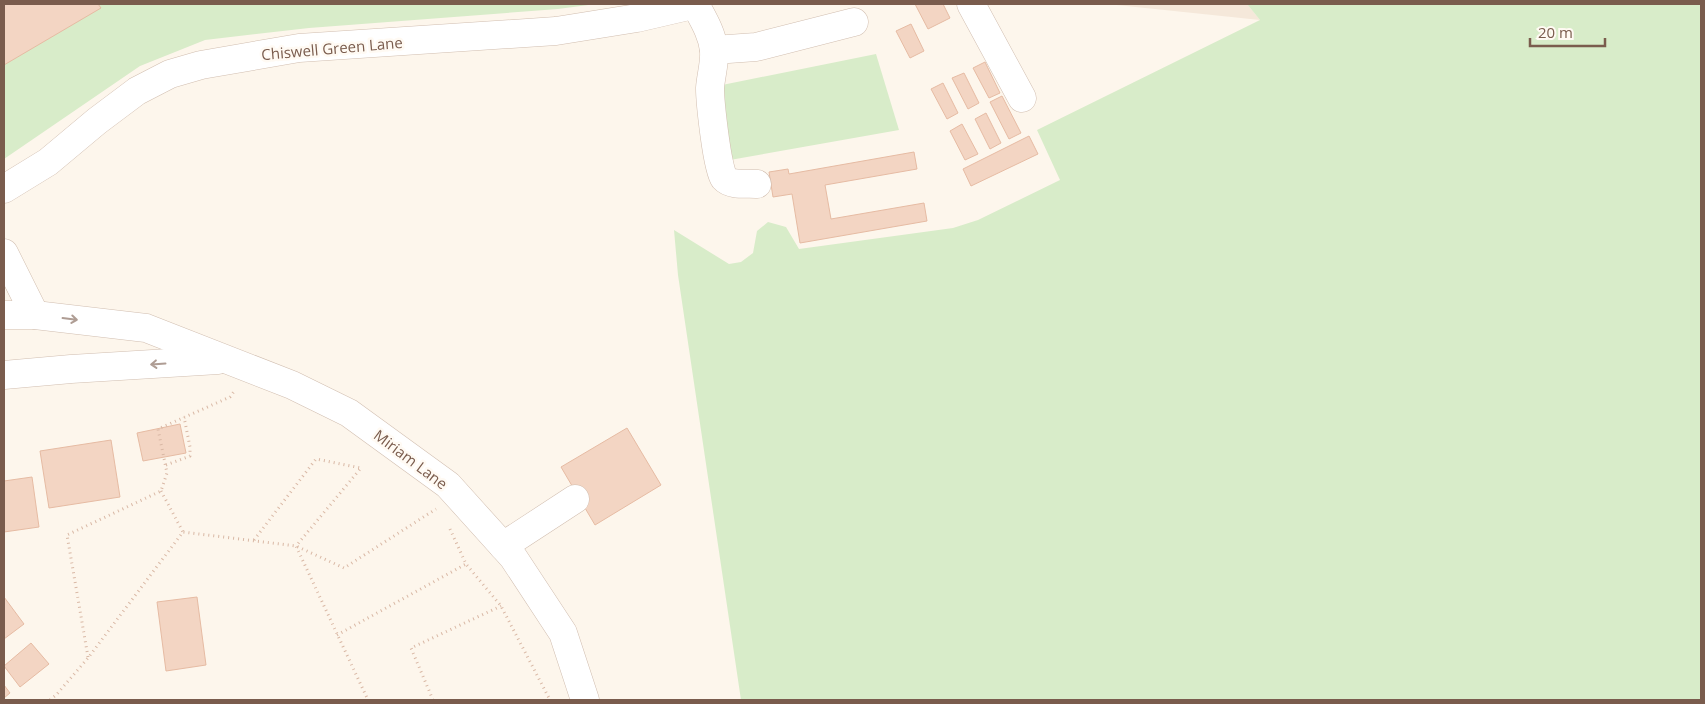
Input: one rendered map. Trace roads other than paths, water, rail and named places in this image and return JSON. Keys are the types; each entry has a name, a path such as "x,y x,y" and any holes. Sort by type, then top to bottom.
{"street":[{"path":"696,4 710,30 714,50 714,67 710,88 718,164 723,177 731,183 757,184"},
{"name":"Chiswell Green Lane","path":"4,189 48,162 97,121 138,91 170,74 201,65 299,48 556,30 637,18 696,4"},
{"path":"971,4 1022,98"},
{"path":"714,50 756,47 854,22"},
{"path":"4,253 35,315"},
{"name":"Miriam Lane","path":"4,315 35,315 146,328 292,385 349,413 448,485 513,557 563,633 585,700"},
{"path":"4,375 224,360"},
{"path":"503,546 575,499"}]}
